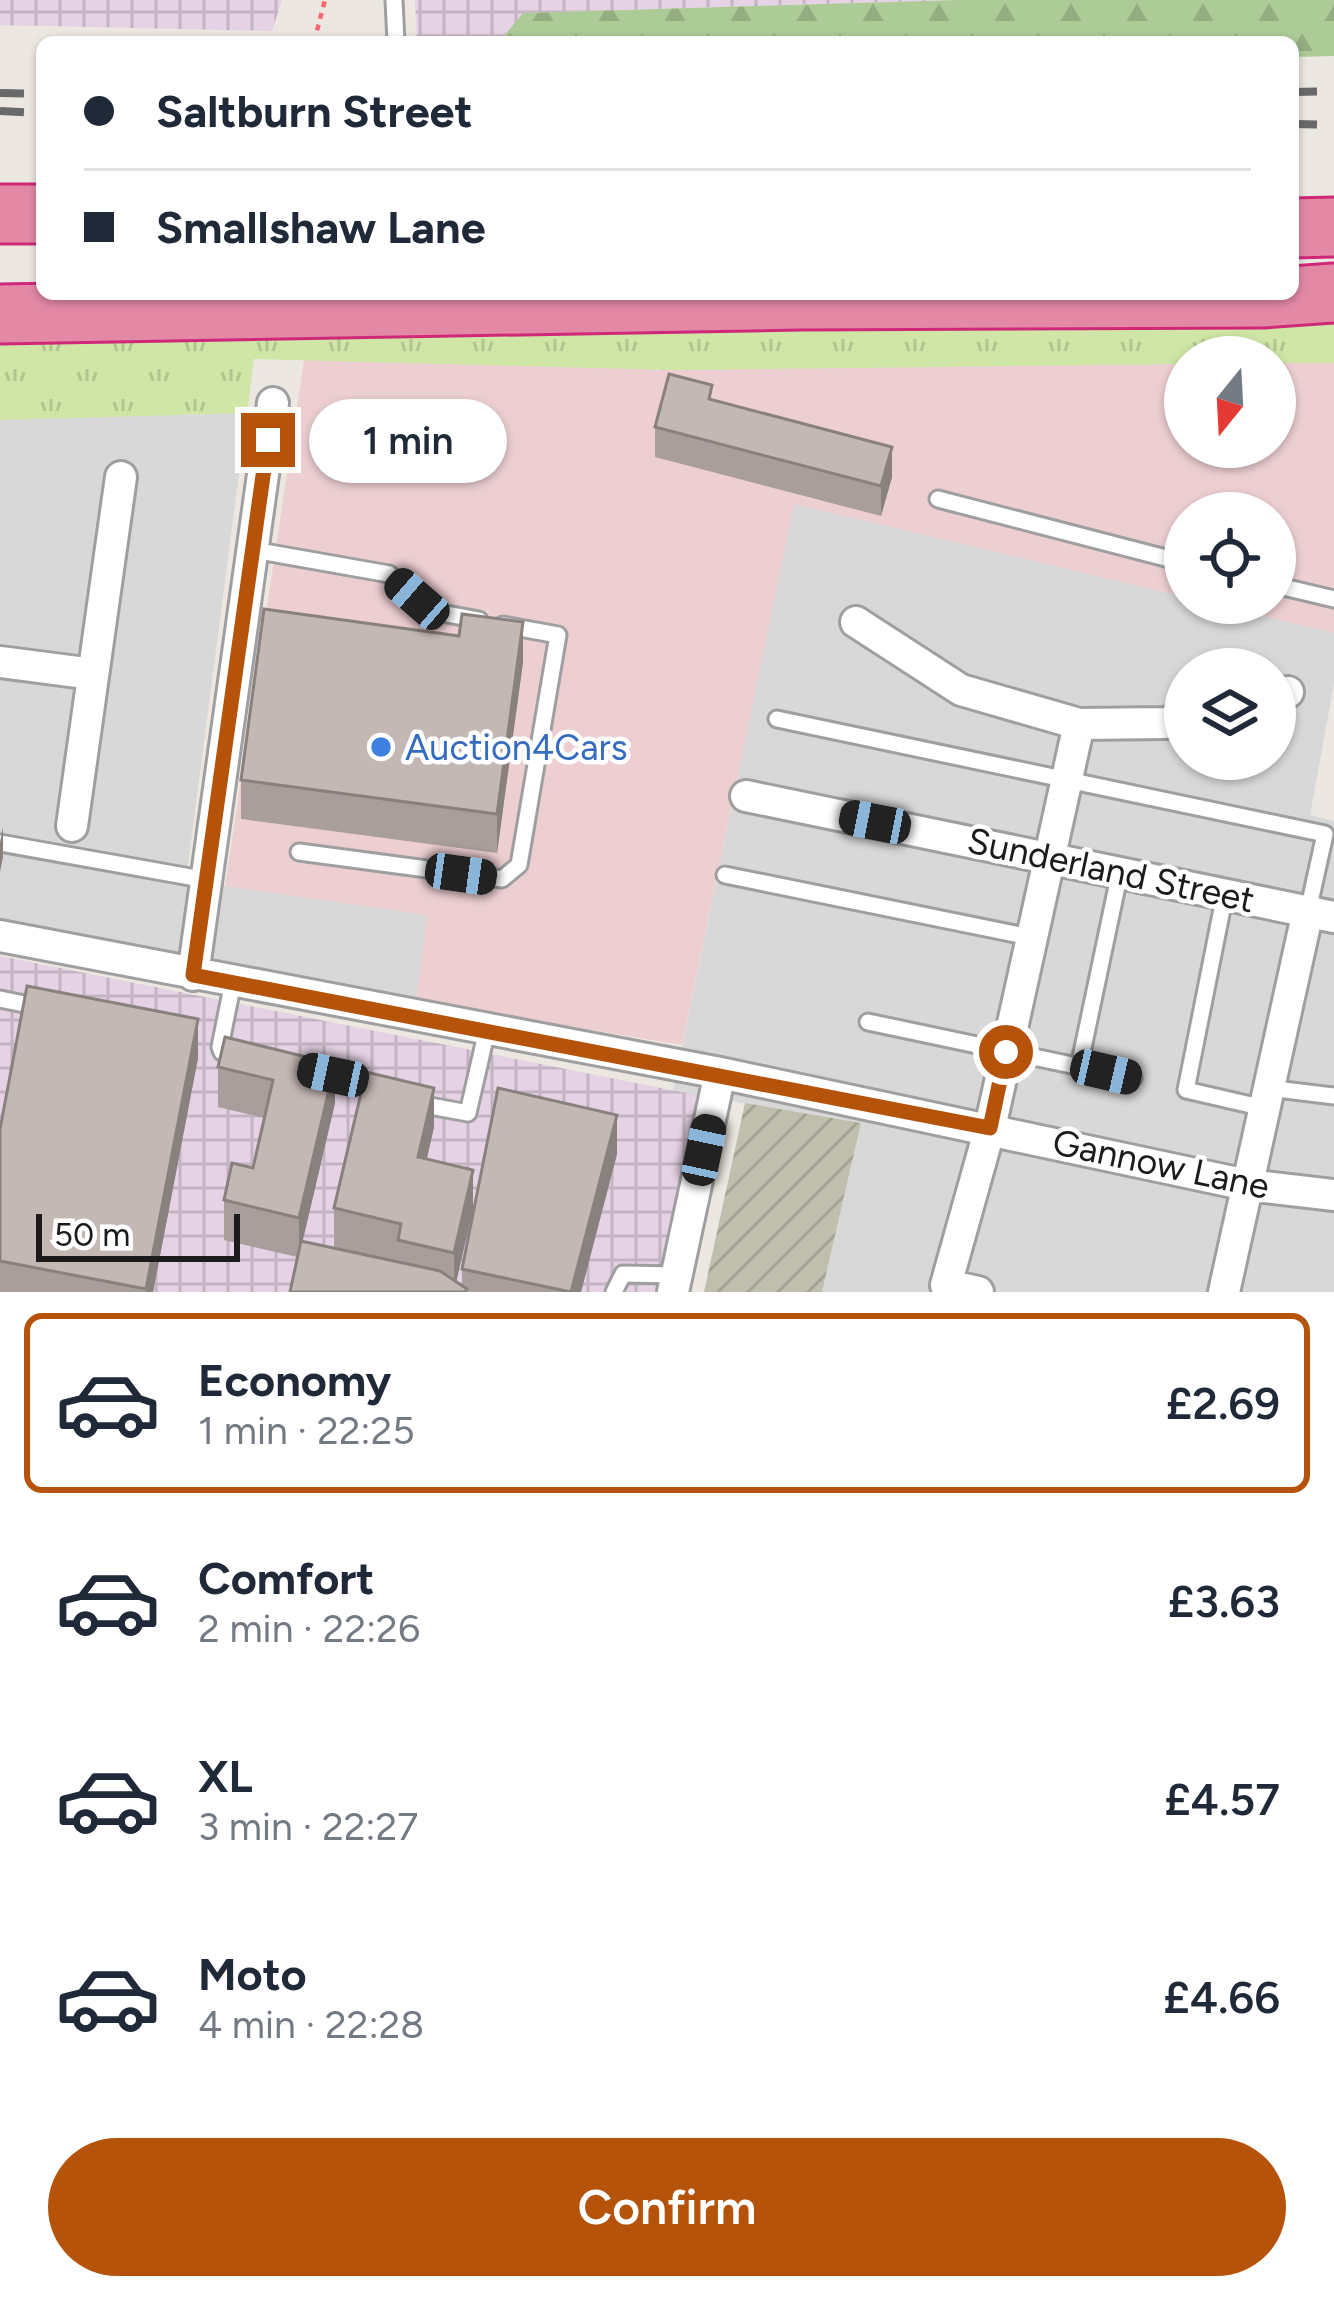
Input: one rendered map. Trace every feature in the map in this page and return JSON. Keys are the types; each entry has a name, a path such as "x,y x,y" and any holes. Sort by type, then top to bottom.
{"highway":[{"path":"0,214 36,214"},
{"path":"1299,227 1334,227"},
{"path":"0,238 36,238"},
{"path":"1299,276 1334,276"},
{"path":"0,285 36,285"},
{"path":"1299,295 1334,293"},
{"path":"0,314 801,300"}],"street":[{"path":"193,975 273,403"},
{"path":"72,826 121,478"},
{"path":"856,622 961,690 1079,724 1164,723"},
{"path":"0,662 93,674"},
{"path":"978,1292 946,1285 990,1128 1079,724"},
{"name":"Sunderland Street","path":"746,796 1321,914"},
{"path":"1224,1292 1266,1098 1321,914"},
{"name":"Gannow Lane","path":"1,941 720,1073 1247,1185 1334,1195"},
{"path":"675,1284 720,1073"}],"lane":[{"path":"394,0 396,36"},
{"path":"938,499 1164,557"},
{"path":"253,550 389,574 436,612 558,635 519,866 502,879 299,852"},
{"path":"1296,590 1334,599"},
{"path":"777,719 1325,834 1321,914"},
{"path":"0,843 207,880"},
{"path":"1079,1067 1120,872"},
{"path":"725,875 1030,938"},
{"path":"1225,894 1186,1090 1266,1098 1334,1096"},
{"path":"233,982 220,1047 222,1052 244,1057"},
{"path":"0,999 63,1011"},
{"path":"868,1022 1133,1078"},
{"path":"403,1101 468,1113 487,1030"},
{"path":"614,1292 623,1274 675,1284"}],"path":[{"path":"316,36 325,0"}],"shaded area":[{"path":"0,0 282,0 272,31 0,25"},
{"path":"415,0 958,0 524,13 504,36 417,36"},
{"path":"304,360 674,370 1164,364 1164,468 1296,468 1296,363 1334,363 1334,633 1296,624 1296,492 1164,492 1164,592 794,504 682,1045 416,1001 427,915 225,886"},
{"path":"247,413 186,880 427,915 416,1001 0,919 0,420"},
{"path":"794,503 1164,592 1164,624 1296,624 1334,633 1334,684 1310,815 1334,821 1334,1292 822,1292 861,1123 673,1091"},
{"path":"0,956 701,1096 660,1292 0,1292"},
{"path":"745,1103 861,1123 822,1292 704,1292"}],"green space":[{"path":"958,0 1334,0 1334,56 1299,57 1299,36 504,36 523,13"},
{"path":"1334,318 1334,363 1296,363 1296,336 1164,336 1164,364 674,370 254,359 247,413 0,420 0,338"}],"building":[{"path":"669,374 712,385 709,399 892,447 881,486 655,427"},
{"name":"Auction4Cars","path":"264,609 459,636 462,614 523,622 497,814 241,780"},
{"path":"27,986 198,1019 146,1289 0,1261 0,1129"},
{"path":"225,1037 335,1064 299,1218 224,1200 232,1163 253,1168 273,1080 218,1067"},
{"path":"366,1072 434,1088 418,1157 473,1170 454,1253 398,1240 401,1224 334,1208"},
{"path":"498,1088 617,1115 571,1292 462,1269"},
{"path":"301,1241 440,1271 467,1289 290,1292"}],"railway":[{"path":"1299,92 1334,91"},
{"path":"0,93 36,94"},
{"path":"0,111 36,113"},
{"path":"1299,124 1334,125"}],"place":[{"name":"Auction4Cars","path":"381,747"}],"route":[{"path":"268,440 193,975 990,1128 1006,1052"}]}
